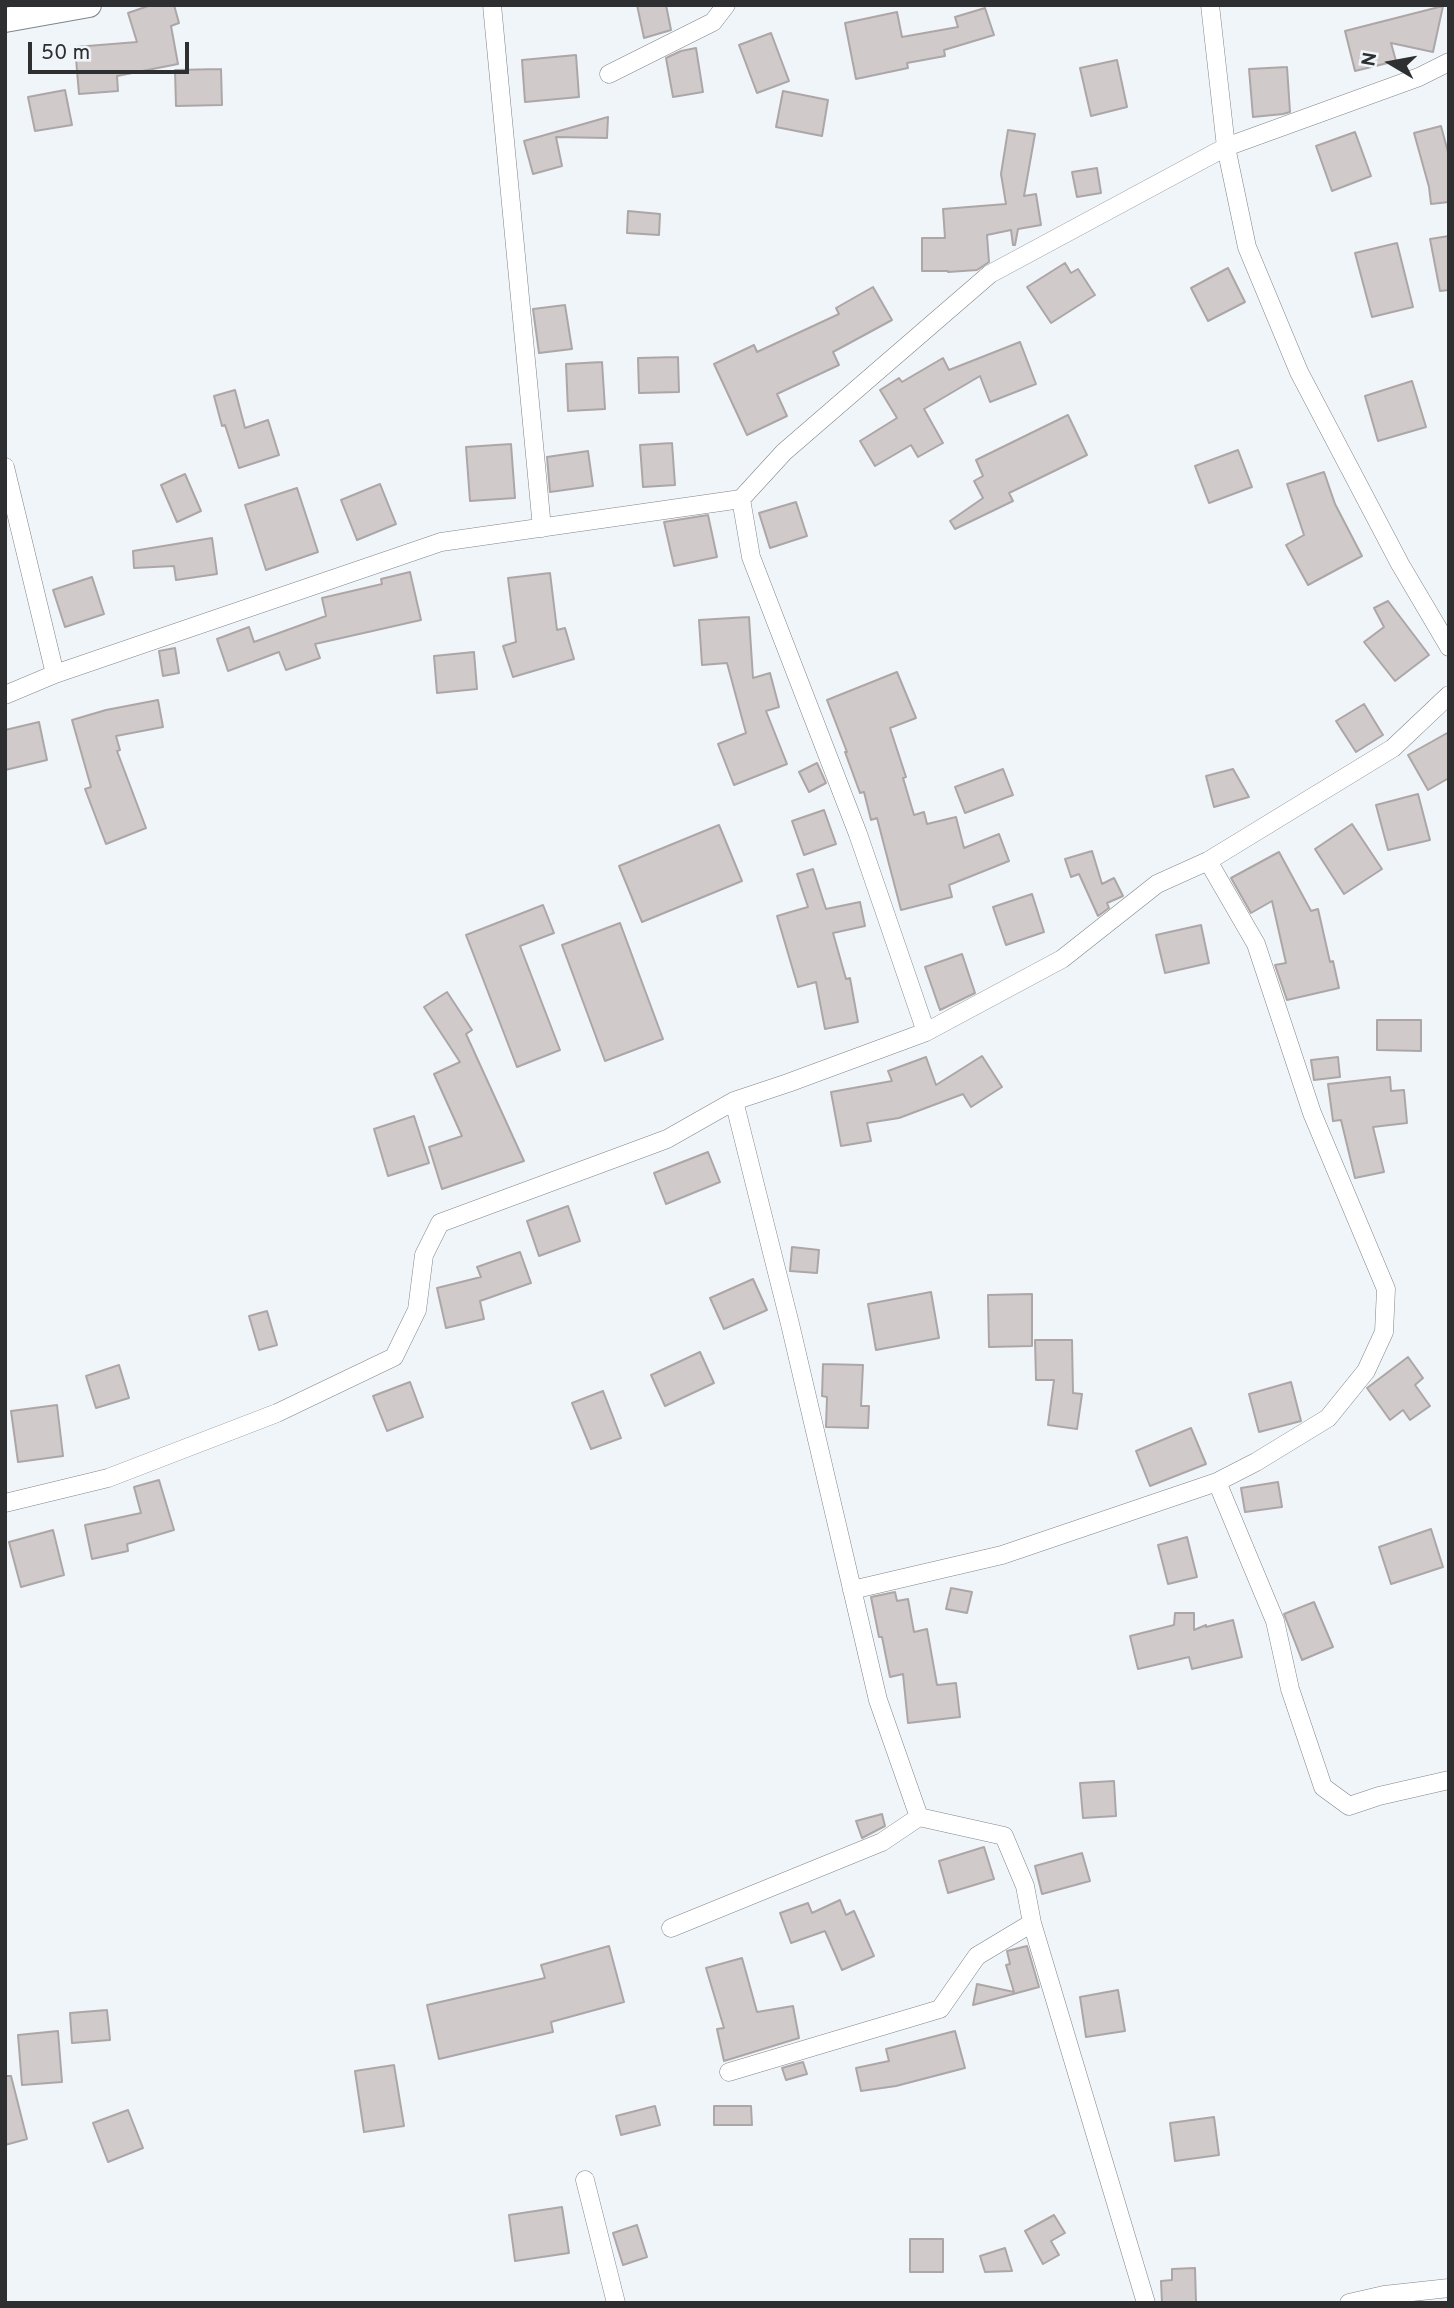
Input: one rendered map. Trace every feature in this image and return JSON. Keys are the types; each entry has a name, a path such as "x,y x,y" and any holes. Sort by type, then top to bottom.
{"street":[{"path":"5,20 89,5"},
{"path":"492,5 542,528"},
{"path":"608,74 713,22 726,5"},
{"path":"1210,5 1226,147 1247,247 1299,372 1400,564 1449,647"},
{"path":"5,695 55,674 441,542 741,499 784,452 990,274 1226,147 1419,77 1449,62"},
{"path":"5,467 55,674"},
{"path":"741,499 751,557 858,834 926,1032"},
{"path":"5,1503 108,1478 277,1413 394,1357 417,1310 424,1255 440,1223 667,1139 734,1101 926,1032 1062,959 1157,884 1208,861 1393,748 1449,695"},
{"path":"852,1590 1002,1555 1217,1482 1256,1462 1328,1418 1366,1371 1384,1332 1386,1289 1312,1113 1256,944 1208,861"},
{"path":"734,1101 790,1324 878,1700 919,1817"},
{"path":"1217,1482 1275,1621 1290,1689 1323,1787 1349,1806 1379,1796 1449,1780"},
{"path":"671,1927 882,1842 919,1817 1004,1836 1025,1886 1032,1923 1146,2303"},
{"path":"730,2072 940,2009 977,1956 1032,1923"},
{"path":"585,2180 616,2303"},
{"path":"1349,2303 1384,2295 1449,2288"}],"building":[{"path":"151,5 174,5 179,23 171,26 178,64 117,76 118,91 79,94 75,47 137,42 128,13"},
{"path":"637,5 666,5 671,30 644,38"},
{"path":"1443,6 1433,52 1391,43 1396,61 1355,71 1345,31"},
{"path":"985,8 994,35 944,50 945,56 907,63 908,68 856,79 845,23 897,12 902,37 958,27 955,17"},
{"path":"771,33 789,81 757,93 739,45"},
{"path":"696,48 703,92 673,97 666,58"},
{"path":"576,55 579,97 525,102 522,60"},
{"path":"1117,60 1127,107 1091,116 1080,68"},
{"path":"1287,67 1290,112 1253,117 1249,69"},
{"path":"221,69 222,105 176,106 175,70"},
{"path":"65,90 72,125 35,131 28,97"},
{"path":"783,91 828,100 822,136 776,127"},
{"path":"608,117 607,138 556,137 562,166 533,174 524,141"},
{"path":"1441,126 1449,156 1449,202 1431,204 1414,133"},
{"path":"1008,130 1035,134 1024,196 1036,194 1041,225 1018,229 1015,245 1011,230 987,235 989,262 977,270 922,271 922,238 945,238 943,209 1006,204 1001,174"},
{"path":"1355,132 1371,176 1332,191 1316,146"},
{"path":"1097,168 1101,193 1077,197 1072,172"},
{"path":"628,211 660,214 659,235 627,233"},
{"path":"1449,236 1449,290 1440,291 1430,239"},
{"path":"1397,243 1413,307 1372,317 1355,253"},
{"path":"1065,263 1071,273 1078,269 1095,295 1051,323 1027,287"},
{"path":"1228,268 1245,302 1208,321 1191,288"},
{"path":"873,287 892,320 833,352 839,365 777,394 787,416 747,435 714,364 754,345 757,352 839,314 836,308"},
{"path":"565,305 572,349 539,353 533,309"},
{"path":"1020,342 1036,384 990,402 980,376 924,409 943,443 918,457 911,445 875,466 860,441 897,418 880,390 899,378 902,382 943,358 949,370"},
{"path":"678,357 679,392 639,393 638,358"},
{"path":"602,362 605,409 568,411 566,364"},
{"path":"1412,381 1426,427 1378,441 1365,396"},
{"path":"235,390 245,428 268,420 279,455 239,468 225,425 222,426 214,396"},
{"path":"1068,415 1087,455 1009,493 1013,501 955,529 950,521 983,498 974,481 983,476 976,460"},
{"path":"672,443 675,485 643,487 640,445"},
{"path":"511,444 515,498 470,501 466,447"},
{"path":"1238,450 1252,487 1209,503 1195,466"},
{"path":"588,451 593,486 550,492 547,457"},
{"path":"1324,472 1335,504 1362,556 1308,585 1286,545 1304,535 1287,484"},
{"path":"185,474 201,511 177,522 161,485"},
{"path":"380,484 396,524 357,540 341,500"},
{"path":"297,488 318,552 266,570 245,505"},
{"path":"796,502 807,536 770,548 759,513"},
{"path":"708,515 717,557 674,566 664,522"},
{"path":"212,538 217,574 176,580 174,566 134,568 133,551"},
{"path":"410,572 421,620 315,644 320,658 286,670 279,652 228,671 217,639 249,627 254,642 326,616 322,598 382,584 381,579"},
{"path":"550,573 557,630 565,628 574,659 513,677 503,646 516,642 508,578"},
{"path":"92,577 104,614 65,627 53,590"},
{"path":"1388,601 1429,655 1395,681 1364,642 1384,627 1374,608"},
{"path":"749,617 753,678 770,673 779,707 766,711 787,764 734,785 718,744 746,733 727,663 702,665 699,620"},
{"path":"175,648 179,673 163,676 159,651"},
{"path":"474,652 477,689 437,693 434,656"},
{"path":"897,672 916,718 890,728 906,777 903,778 914,815 924,812 927,824 956,817 964,848 999,834 1009,861 949,885 952,897 901,910 877,818 871,820 864,792 860,793 827,700"},
{"path":"158,700 163,727 116,736 120,750 117,751 146,828 106,844 85,789 91,787 72,720"},
{"path":"1364,704 1383,735 1356,752 1336,721"},
{"path":"39,722 47,760 5,770 5,730"},
{"path":"1449,732 1449,778 1428,790 1408,755"},
{"path":"817,763 826,783 809,792 799,772"},
{"path":"1003,769 1013,795 965,813 955,787"},
{"path":"1233,769 1249,797 1214,807 1206,776"},
{"path":"1418,794 1430,840 1388,850 1376,805"},
{"path":"824,810 836,844 804,855 792,821"},
{"path":"1352,824 1382,869 1344,894 1315,849"},
{"path":"719,825 742,881 642,922 619,866"},
{"path":"1092,851 1102,884 1114,878 1123,896 1107,903 1109,908 1098,916 1079,874 1071,877 1065,859"},
{"path":"1279,852 1311,911 1318,909 1339,988 1287,1000 1275,965 1286,963 1272,901 1251,913 1231,878"},
{"path":"813,869 826,909 860,902 865,926 833,933 846,979 850,978 858,1022 825,1029 816,982 798,987 777,916 808,907 797,874"},
{"path":"1032,894 1044,932 1006,945 993,907"},
{"path":"543,905 554,933 520,946 560,1050 517,1067 466,935"},
{"path":"620,923 663,1039 605,1061 562,945"},
{"path":"1201,925 1209,963 1165,973 1156,935"},
{"path":"962,954 975,993 940,1010 925,967"},
{"path":"447,992 472,1030 466,1034 524,1161 442,1189 429,1147 462,1136 434,1074 460,1062 424,1007"},
{"path":"1377,1020 1421,1020 1421,1051 1377,1050"},
{"path":"982,1056 1002,1087 971,1107 963,1094 899,1118 867,1123 871,1141 841,1146 831,1092 892,1081 888,1071 926,1057 936,1085"},
{"path":"1338,1057 1340,1077 1314,1080 1311,1060"},
{"path":"1390,1077 1391,1091 1404,1090 1407,1123 1373,1127 1384,1172 1355,1178 1341,1120 1333,1121 1328,1084"},
{"path":"414,1116 429,1163 388,1176 374,1129"},
{"path":"708,1152 720,1182 666,1204 654,1173"},
{"path":"568,1206 580,1241 539,1256 527,1221"},
{"path":"792,1247 819,1250 817,1273 790,1271"},
{"path":"520,1252 531,1283 480,1301 484,1319 446,1328 437,1288 481,1277 477,1267"},
{"path":"753,1279 767,1310 724,1329 710,1298"},
{"path":"931,1292 939,1338 876,1350 868,1304"},
{"path":"1032,1294 1032,1346 989,1347 988,1295"},
{"path":"267,1311 277,1345 259,1350 249,1316"},
{"path":"1035,1340 1072,1340 1073,1393 1082,1394 1077,1429 1048,1425 1054,1380 1036,1380"},
{"path":"700,1352 714,1383 665,1406 651,1375"},
{"path":"1408,1357 1423,1378 1415,1385 1430,1406 1410,1420 1403,1410 1390,1420 1367,1388"},
{"path":"823,1364 863,1365 861,1406 869,1406 868,1428 826,1427 827,1397 822,1396"},
{"path":"119,1365 129,1398 96,1408 86,1376"},
{"path":"410,1382 423,1417 387,1431 373,1396"},
{"path":"1291,1382 1301,1421 1259,1432 1249,1394"},
{"path":"603,1391 621,1438 591,1449 572,1403"},
{"path":"57,1405 63,1456 18,1462 11,1411"},
{"path":"1191,1428 1206,1464 1150,1486 1136,1451"},
{"path":"159,1480 174,1530 127,1544 128,1551 92,1559 85,1525 141,1513 134,1487"},
{"path":"1278,1482 1282,1507 1245,1512 1241,1488"},
{"path":"1431,1529 1443,1567 1391,1584 1379,1547"},
{"path":"53,1530 64,1575 21,1587 9,1542"},
{"path":"1187,1537 1197,1577 1168,1584 1158,1545"},
{"path":"951,1588 972,1592 967,1613 946,1609"},
{"path":"895,1592 897,1601 908,1599 914,1632 927,1629 937,1685 956,1683 960,1717 908,1723 903,1674 890,1677 871,1597"},
{"path":"1314,1602 1333,1647 1302,1660 1284,1614"},
{"path":"1175,1613 1194,1613 1194,1630 1233,1620 1242,1657 1192,1669 1189,1657 1138,1669 1130,1636 1174,1625"},
{"path":"1114,1781 1116,1816 1083,1818 1080,1783"},
{"path":"882,1814 885,1826 862,1838 856,1821"},
{"path":"984,1847 994,1879 948,1893 939,1861"},
{"path":"1082,1853 1090,1881 1042,1894 1035,1866"},
{"path":"840,1900 846,1915 854,1911 874,1956 842,1970 825,1931 791,1943 780,1913 808,1903 812,1913"},
{"path":"609,1946 624,2002 551,2022 553,2032 439,2059 427,2005 545,1978 541,1965"},
{"path":"1027,1946 1039,1987 973,2005 977,1984 1014,1992 1006,1965 1010,1964 1007,1951"},
{"path":"742,1958 757,2012 793,2006 799,2038 724,2061 717,2029 724,2028 706,1968"},
{"path":"1118,1990 1125,2031 1086,2037 1080,1997"},
{"path":"107,2010 110,2040 72,2043 70,2013"},
{"path":"58,2031 62,2082 22,2085 18,2035"},
{"path":"955,2031 965,2068 896,2086 861,2091 856,2068 889,2061 886,2049"},
{"path":"803,2062 807,2074 786,2080 782,2068"},
{"path":"394,2065 404,2126 364,2132 355,2071"},
{"path":"5,2076 11,2076 27,2139 5,2145"},
{"path":"655,2106 660,2125 621,2135 616,2116"},
{"path":"714,2106 751,2106 752,2125 714,2125"},
{"path":"128,2110 143,2148 108,2162 93,2123"},
{"path":"1214,2117 1219,2155 1175,2161 1170,2123"},
{"path":"562,2207 569,2253 515,2261 509,2215"},
{"path":"1054,2215 1065,2233 1051,2241 1059,2255 1043,2264 1025,2231"},
{"path":"637,2225 647,2257 623,2265 613,2233"},
{"path":"910,2239 943,2239 943,2272 910,2272"},
{"path":"1005,2248 1012,2271 985,2272 980,2256"},
{"path":"1195,2268 1196,2303 1162,2303 1161,2281 1172,2280 1172,2269"}]}
